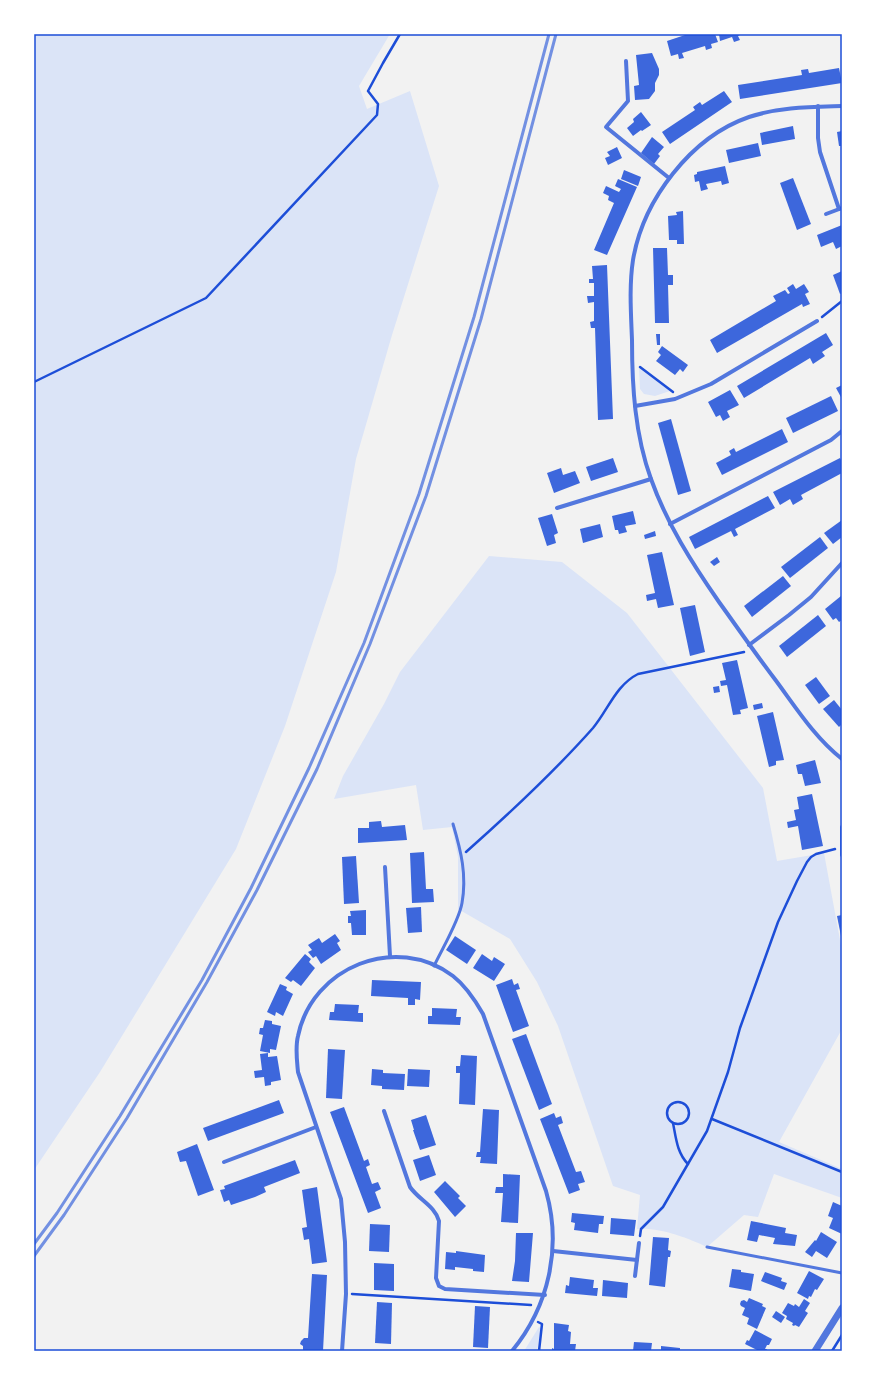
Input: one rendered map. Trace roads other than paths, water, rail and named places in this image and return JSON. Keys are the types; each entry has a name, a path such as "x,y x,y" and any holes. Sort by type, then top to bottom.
{"street":[{"path":"626,61 628,101 606,127 669,178"},
{"path":"818,106 818,138 820,152 840,209 826,214"},
{"path":"842,106 818,106 787,109 749,118 728,127 695,151 669,178 646,215 633,258 630,281 632,361 639,438 651,479 670,524 693,565 749,645 816,734 829,749 842,759"},
{"path":"635,406 681,397 711,384 817,321"},
{"path":"670,524 831,440 842,431"},
{"path":"557,508 651,479"},
{"path":"749,645 789,615 811,596 842,562"},
{"path":"842,827 842,855"},
{"path":"385,867 390,956"},
{"path":"342,1351 346,1294 346,1242 341,1199 298,1072 296,1055 297,1037 302,1020 311,1002 331,980 346,969 375,959 390,956 423,962 434,966 453,976 474,999 483,1014 546,1191 551,1208 553,1225 553,1251 545,1295 534,1320 521,1341 512,1351"},
{"path":"384,1111 410,1187 414,1193 431,1207 437,1215 436,1278 439,1286 445,1289 545,1295"},
{"path":"224,1162 316,1127"},
{"path":"635,1276 638,1243"},
{"path":"553,1251 637,1260"},
{"path":"815,1351 842,1308"}],"lane":[{"path":"434,966 462,904 464,870 454,824"},
{"path":"707,1247 842,1273"}],"railway":[{"path":"34,1244 57,1213 120,1116 202,980 251,888 309,768 364,643 419,494 474,317 549,34"},
{"path":"34,1256 64,1215 127,1118 207,982 257,890 317,769 370,644 426,496 481,319 556,34"}]}
